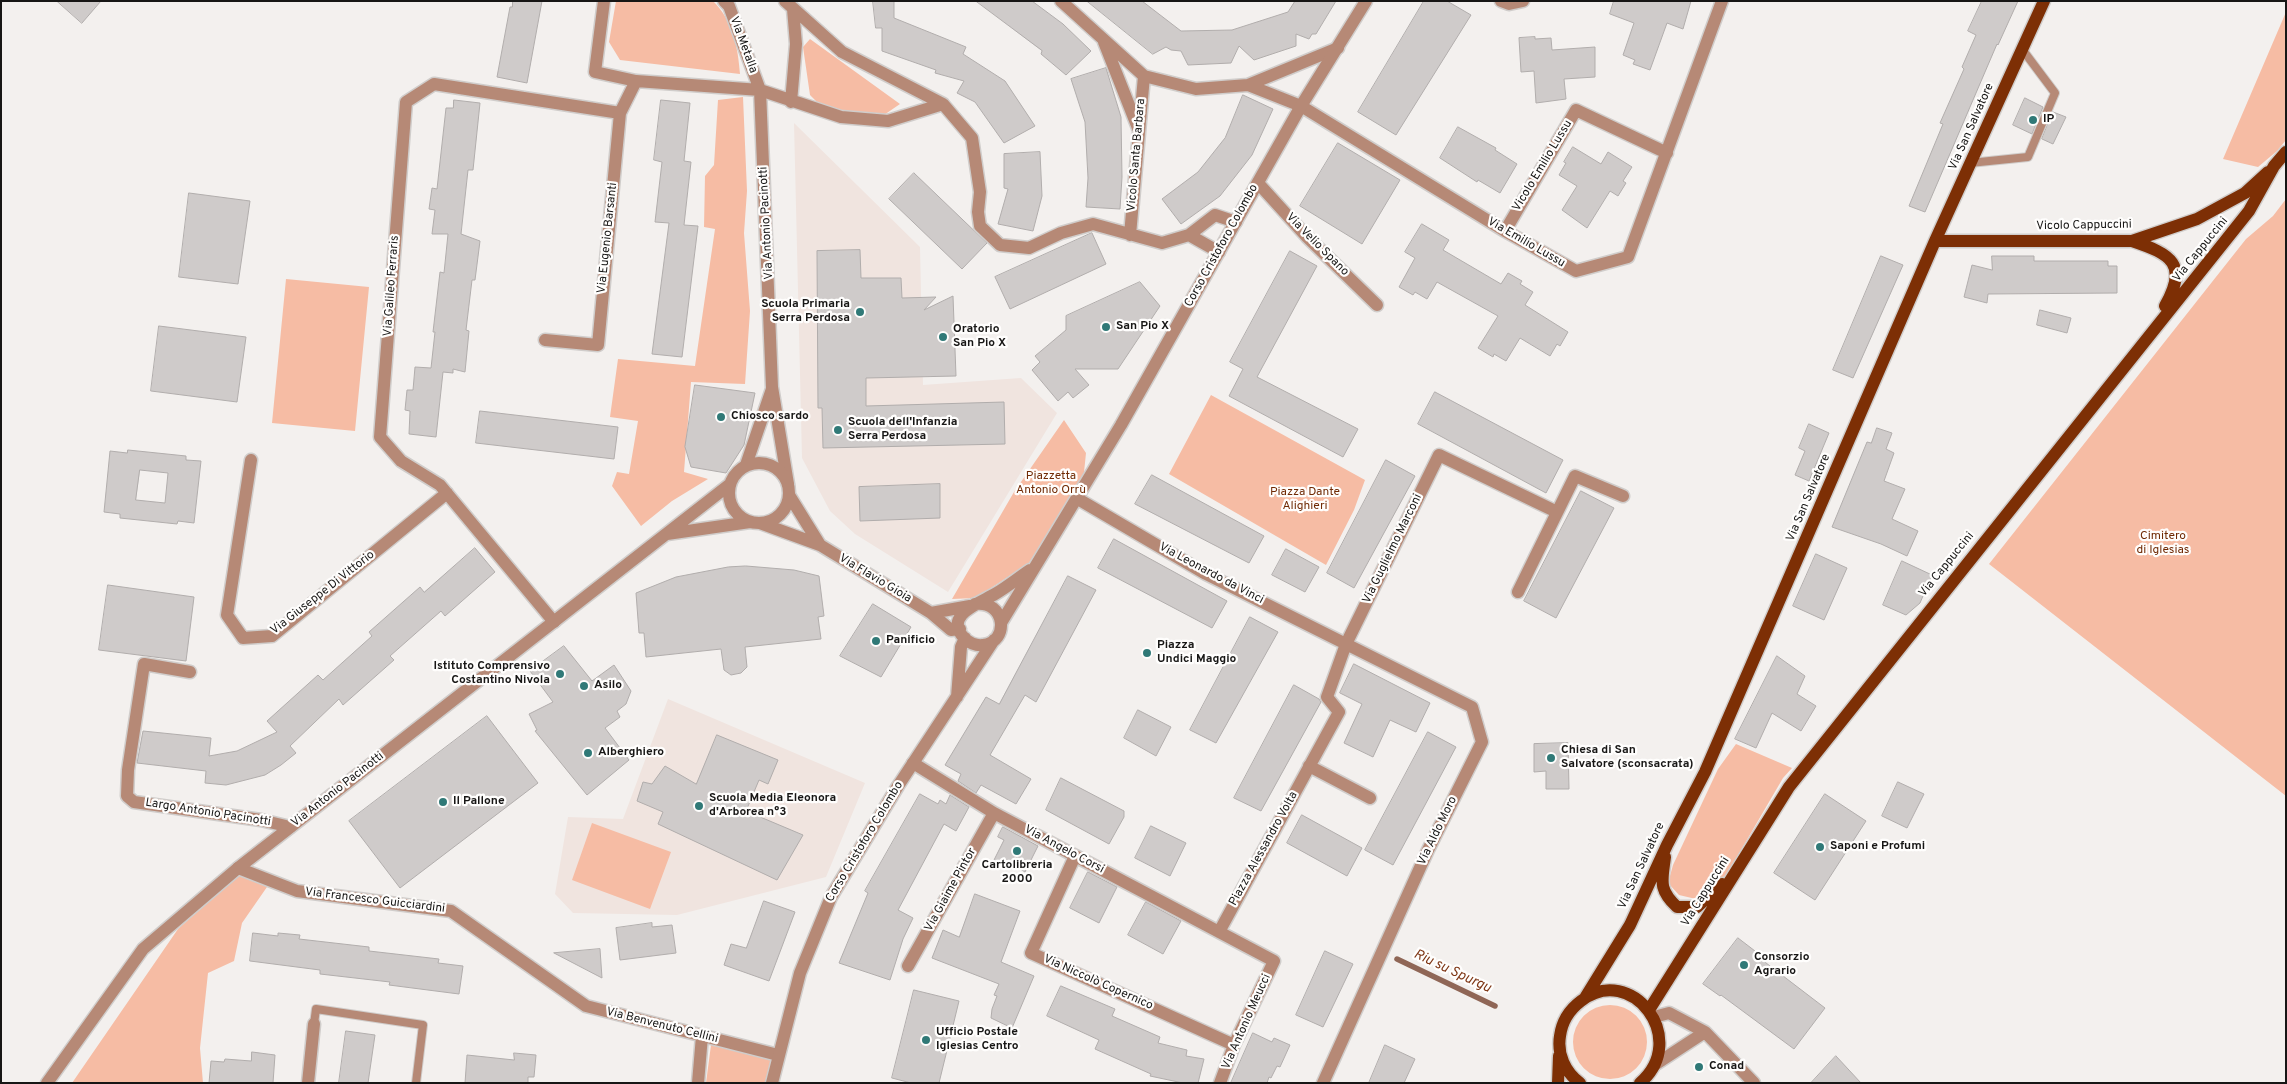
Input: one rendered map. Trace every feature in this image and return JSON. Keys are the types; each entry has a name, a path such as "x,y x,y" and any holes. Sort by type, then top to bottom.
{"main road":[{"name":"Via San Salvatore","path":"1585,998 1630,924 1667,844 1705,772 1934,241 2044,1"},
{"name":"Via Cappuccini","path":"1651,1013 1734,874 1789,787 2250,211 2274,166 2286,152"},
{"name":"Vicolo Cappuccini","path":"1934,241 2132,241 2197,219 2244,193 2274,166"},
{"path":"2132,241 2166,254 2173,263 2176,277 2173,292 2149,336"},
{"path":"1667,844 1662,886 1668,898 1677,907 1687,909 1697,907 1734,874"},
{"path":"1558,1083 1559,1041 1561,1028 1566,1016 1574,1006 1585,998 1601,992 1619,992 1635,998 1651,1013 1660,1040 1656,1064 1641,1082"},
{"path":"1559,1041 1563,1062 1577,1082"}],"street":[{"path":"604,1 595,72 636,81 760,90 791,102 841,117 888,121 943,104"},
{"name":"Via Metalla","path":"724,1 729,6 760,90"},
{"path":"1061,1 1144,76 1196,89 1248,85 1338,48"},
{"name":"Corso Cristoforo Colombo","path":"1001,623 1078,499 1301,106 1366,1"},
{"path":"1501,1 1509,4 1523,1"},
{"name":"Via Emilio Lussu","path":"1248,85 1301,106 1505,232 1576,271 1628,257 1722,1"},
{"path":"789,5 796,44 791,102"},
{"path":"789,5 842,52 943,104 972,138 980,192 978,212 980,226 1000,245 1029,248 1061,234 1093,224 1162,243 1189,235 1215,215 1236,222"},
{"path":"1103,40 1139,130"},
{"name":"Vicolo Santa Barbara","path":"1130,235 1144,76"},
{"name":"Via Eugenio Barsanti","path":"544,340 598,345 620,113 636,81"},
{"name":"Via Galileo Ferraris","path":"554,622 440,485 401,461 380,437 406,102 434,84 620,113"},
{"name":"Via Antonio Pacinotti","path":"760,90 772,387 788,490"},
{"name":"Vicolo Emilio Lussu","path":"1505,232 1576,110 1667,153"},
{"name":"Via Velio Spano","path":"1258,183 1307,237 1377,305"},
{"path":"1189,235 1219,252"},
{"name":"Via Antonio Pacinotti","path":"746,465 772,387"},
{"name":"Via Guglielmo Marconi","path":"1346,644 1439,455 1557,512"},
{"name":"Via Giuseppe Di Vittorio","path":"251,460 227,615 243,638 272,636 447,493"},
{"path":"756,462 766,463 776,468 783,475 788,490 787,504 782,513 774,520 755,523 736,514 730,505 729,485 738,470 746,465 756,462"},
{"path":"1518,592 1575,476 1623,496"},
{"name":"Via Antonio Pacinotti","path":"47,1083 143,949 238,868 729,485"},
{"name":"Via Flavio Gioia","path":"788,490 820,545"},
{"name":"Via Leonardo da Vinci","path":"1078,499 1206,574 1346,644"},
{"name":"Via Antonio Pacinotti","path":"667,534 755,523"},
{"name":"Via Flavio Gioia","path":"755,523 820,545 931,613 951,630 962,634"},
{"name":"Corso Cristoforo Colombo","path":"972,605 993,595 1034,568"},
{"path":"931,613 981,603 993,607 1000,617 1001,623 1001,630 994,640 982,645 976,645 962,634 961,617 972,605"},
{"name":"Corso Cristoforo Colombo","path":"956,699 962,634"},
{"name":"Corso Cristoforo Colombo","path":"772,1083 800,973 831,897 913,763 994,640"},
{"name":"Piazza Alessandro Volta","path":"1219,932 1339,712 1327,697 1346,644"},
{"name":"Via Aldo Moro","path":"1322,1083 1428,850 1482,742 1472,707 1346,644"},
{"name":"Largo Antonio Pacinotti","path":"190,672 144,664 128,770 128,796 134,802 261,820 290,827"},
{"name":"Via Angelo Corsi","path":"913,763 994,813 1274,961"},
{"path":"1309,766 1370,798"},
{"name":"Via Giaime Pintor","path":"908,966 994,813"},
{"name":"Via Niccolò Copernico","path":"1075,856 1031,953 1234,1045"},
{"name":"Via Francesco Guicciardini","path":"238,868 297,891 451,911 553,983"},
{"name":"Via Antonio Meucci","path":"1220,1083 1234,1045 1274,961"},
{"name":"Via Benvenuto Cellini","path":"553,983 586,1006 778,1055"},
{"path":"1651,1013 1669,1013 1705,1032 1754,1083"},
{"path":"308,1083 314,1024"},
{"path":"1656,1064 1705,1032"},
{"path":"698,1083 702,1036"}],"lane":[{"path":"1970,163 2028,157 2056,93 2022,49"},
{"path":"314,1024 316,1009 423,1025 416,1083"}],"shaded area":[{"name":"Scuola Primaria Serra Perdosa","path":"794,123 920,247 923,385 1021,378 1057,413 948,592 855,534 830,511 802,458"},
{"path":"668,699 865,783 826,877 677,915 573,913 555,894 568,817 623,819"}],"green space":[{"path":"616,1 713,1 730,26 738,54 740,74 620,60 609,42"},
{"path":"2286,12 2286,140 2277,151 2258,167 2223,159"},
{"path":"810,39 900,104 881,117 823,108 810,95 803,47"},
{"path":"743,97 747,191 744,233 750,311 745,384 691,382 684,472 708,479 672,501 641,526 612,486 617,472 629,474 638,421 610,417 618,359 695,366 715,229 704,227 705,176 714,165 718,100"},
{"name":"Cimitero di Iglesias","path":"2286,199 2286,796 1989,564 2246,239 2273,216"},
{"path":"286,279 369,287 355,431 272,423"},
{"name":"Piazza Dante Alighieri","path":"1211,395 1365,480 1354,510 1326,565 1169,474"},
{"name":"Piazzetta Antonio Orrù","path":"1064,420 1086,453 1083,482 1029,563 976,598 952,599 1014,492"},
{"path":"1736,744 1792,768 1783,778 1727,874 1696,899 1679,895 1668,883 1673,865 1718,769"},
{"path":"592,823 671,852 650,909 572,880"},
{"path":"240,873 267,887 242,923 234,961 208,973 200,1048 203,1083 72,1083 178,929"},
{"path":"1610,1005 1631,1011 1641,1021 1647,1042 1641,1063 1631,1073 1610,1079 1589,1073 1579,1063 1573,1042 1579,1021 1589,1011"},
{"path":"711,1045 772,1060 767,1083 706,1083"}],"building":[{"path":"57,1 101,1 82,23"},
{"path":"513,1 542,1 527,83 497,77 510,7 512,7"},
{"path":"873,1 894,1 894,18 966,47 963,54 1005,81 1035,126 1004,143 975,102 957,93 964,81 935,73 936,70 882,51 882,28 876,28"},
{"path":"976,1 1032,1 1063,24 1091,51 1066,75 1041,54 1042,51"},
{"path":"1087,1 1142,1 1181,31 1232,30 1288,12 1295,1 1336,1 1316,34 1312,34 1309,39 1296,34 1296,46 1254,60 1239,46 1231,63 1188,65 1181,51 1171,50 1166,47 1153,54"},
{"path":"1424,1 1447,1 1471,15 1396,135 1358,112"},
{"path":"1614,1 1691,1 1683,29 1667,23 1650,70 1633,64 1635,60 1623,55 1634,23 1610,14"},
{"path":"1982,1 2018,1 1997,44 1925,212 1909,206 1943,124 1940,123 1964,69 1962,67 1976,35 1968,31"},
{"path":"1535,37 1535,39 1551,38 1552,50 1595,47 1595,77 1564,79 1566,99 1536,103 1534,71 1521,72 1519,38"},
{"path":"1106,68 1121,117 1122,177 1120,209 1086,207 1088,178 1085,122 1071,79"},
{"path":"1243,95 1273,109 1252,155 1220,196 1181,224 1162,199 1198,172 1225,138"},
{"path":"2025,98 2043,107 2032,134 2013,125"},
{"path":"454,100 480,103 473,170 468,170 461,234 480,241 475,280 472,280 466,330 469,331 465,372 453,369 453,373 443,372 436,437 409,434 410,411 405,410 407,390 413,390 415,367 431,368 440,272 444,273 448,234 432,234 435,210 429,209 432,188 437,189 446,108 453,108"},
{"path":"661,100 690,103 684,161 691,162 684,225 698,226 682,357 652,354 669,223 655,222 662,162 654,160"},
{"path":"2053,112 2066,117 2053,144 2042,139"},
{"path":"1458,127 1496,148 1495,150 1517,164 1500,193 1478,180 1477,182 1440,158"},
{"path":"1338,143 1400,180 1362,244 1300,206"},
{"path":"1573,147 1601,164 1608,152 1632,167 1623,181 1626,183 1618,196 1610,191 1587,228 1562,210 1577,186 1559,175"},
{"path":"1040,152 1042,196 1033,231 998,224 1008,189 1004,188 1004,154"},
{"path":"914,173 987,243 962,269 889,199"},
{"path":"189,193 250,201 238,284 179,277"},
{"path":"1422,224 1449,240 1443,250 1501,284 1508,273 1522,281 1520,284 1533,292 1525,305 1568,332 1560,346 1557,344 1550,356 1520,338 1506,361 1494,354 1493,357 1478,348 1498,316 1437,282 1427,299 1415,292 1413,295 1399,287 1415,258 1405,252"},
{"path":"1092,233 1106,264 1010,309 995,277"},
{"path":"860,250 861,278 901,278 902,298 936,297 924,310 953,296 956,376 866,378 866,406 1004,402 1005,444 823,448 822,408 818,408 817,251"},
{"path":"1290,251 1317,266 1257,377 1358,429 1343,457 1229,396 1243,369 1230,362"},
{"path":"1881,256 1903,265 1853,378 1833,370"},
{"path":"1992,256 2034,256 2034,261 2108,261 2108,266 2117,266 2117,293 1988,294 1987,303 1964,297 1972,265 1992,270"},
{"name":"San Pio X","path":"1140,282 1160,306 1118,369 1075,369 1089,385 1073,398 1068,392 1058,401 1032,370 1040,362 1035,356 1066,330 1066,316"},
{"path":"2040,310 2071,318 2067,333 2037,325"},
{"path":"159,326 246,337 237,402 151,391"},
{"name":"Chiosco sardo","path":"695,385 755,393 744,445 726,473 691,467 685,447"},
{"path":"1435,392 1563,460 1546,493 1418,424"},
{"path":"480,411 618,427 614,459 476,443"},
{"path":"1809,424 1829,433 1809,481 1795,475 1805,451 1799,448"},
{"path":"1877,428 1892,433 1886,449 1894,453 1884,481 1905,489 1892,519 1918,531 1907,556 1881,544 1832,527 1867,442 1871,443"},
{"path":"128,450 186,456 186,460 201,461 194,523 178,521 177,524 120,518 120,514 104,512 110,451 127,453","holes":["140,470 168,473 165,503 136,500"]},
{"path":"1386,460 1415,476 1354,588 1327,573"},
{"path":"1152,475 1264,536 1249,563 1135,504"},
{"path":"940,484 940,518 860,521 859,487"},
{"path":"1581,491 1614,508 1556,618 1524,601"},
{"path":"1114,539 1227,601 1212,628 1098,568"},
{"path":"475,548 495,572 445,616 441,611 390,656 394,660 343,705 339,699 290,746 296,753 281,765 265,775 226,785 205,783 206,771 137,763 143,731 211,738 209,756 237,751 277,732 267,721 318,675 323,680 372,636 369,632 420,587 424,592"},
{"path":"1286,549 1319,567 1305,592 1272,575"},
{"path":"1816,554 1847,568 1824,620 1793,606"},
{"path":"1902,561 1932,575 1920,603 1906,615 1883,605"},
{"path":"746,566 794,570 819,576 824,616 818,617 821,639 745,647 747,667 741,673 731,675 724,670 721,649 646,657 644,633 639,633 636,593 676,577 728,567"},
{"path":"1068,576 1096,590 1036,702 1025,695 990,755 1031,779 1016,804 981,785 976,793 958,781 961,774 945,765 986,697 999,704"},
{"path":"108,585 194,597 186,661 99,650"},
{"name":"Panificio","path":"873,604 911,627 881,677 840,656"},
{"path":"1250,617 1278,632 1216,743 1190,730"},
{"path":"564,646 592,681 614,665 631,691 626,704 617,711 620,717 605,728 629,760 587,795 535,731 537,730 529,714 553,702 530,671"},
{"path":"1777,656 1805,676 1797,694 1816,706 1801,731 1772,713 1756,748 1735,739"},
{"path":"1354,664 1430,703 1416,732 1390,720 1373,757 1344,743 1362,704 1340,693"},
{"path":"1294,685 1321,702 1261,811 1234,798"},
{"path":"1138,710 1171,727 1156,756 1124,738"},
{"name":"Il Pallone","path":"487,716 538,783 400,888 349,821"},
{"path":"1428,732 1456,747 1393,865 1365,850"},
{"name":"Scuola Media Eleonora d'Arborea n°3","path":"717,735 778,760 768,784 759,780 746,811 803,835 777,880 658,824 663,812 637,801 643,782 652,784 665,766 696,784"},
{"name":"Chiesa di San Salvatore (sconsacrata)","path":"1568,743 1569,789 1546,789 1546,771 1534,772 1534,744"},
{"path":"1061,778 1124,811 1124,817 1109,844 1046,810"},
{"path":"1898,782 1924,794 1907,828 1882,816"},
{"path":"920,794 938,804 940,800 946,804 950,795 969,807 956,831 944,824 898,910 913,918 903,939 890,980 839,963 868,893 865,891"},
{"name":"Saponi e Profumi","path":"1825,794 1866,821 1815,900 1774,873"},
{"path":"1302,815 1362,848 1347,876 1287,843"},
{"path":"1151,826 1186,843 1170,876 1135,858"},
{"name":"Cartolibreria 2000","path":"1003,827 1038,846 1025,872 1014,865 1012,869 994,860 1004,840 998,837"},
{"path":"1088,872 1117,887 1099,923 1070,908"},
{"path":"975,894 1020,911 1001,962 1034,976 1012,1028 991,1018 997,996 994,995 999,984 932,958 943,930 959,937"},
{"path":"764,901 795,912 769,981 724,965 731,944 746,948"},
{"path":"1146,902 1181,921 1163,954 1128,935"},
{"path":"652,923 652,927 672,925 676,953 620,960 616,928"},
{"path":"253,933 278,936 278,933 300,935 299,939 369,947 369,951 439,959 438,963 463,966 459,994 389,985 390,982 320,974 320,970 250,961"},
{"path":"1738,938 1755,951 1753,953 1825,1008 1794,1049 1721,995 1703,984"},
{"path":"600,949 602,978 554,953"},
{"path":"1325,951 1353,964 1323,1027 1296,1015"},
{"path":"1061,986 1115,1009 1112,1016 1160,1037 1158,1043 1187,1050 1186,1056 1204,1059 1198,1083 1183,1083 1150,1076 1151,1074 1095,1049 1099,1040 1047,1016"},
{"name":"Ufficio Postale Iglesias Centro","path":"914,990 959,1001 939,1083 911,1083 892,1078"},
{"path":"346,1031 375,1035 368,1083 339,1083"},
{"path":"1253,1033 1272,1042 1274,1038 1290,1045 1280,1067 1277,1066 1267,1083 1231,1083"},
{"path":"1385,1045 1415,1059 1404,1083 1369,1083"},
{"path":"252,1052 275,1055 273,1083 209,1083 211,1061 224,1062 225,1059 251,1061"},
{"path":"514,1053 536,1055 534,1077 528,1077 528,1083 465,1083 467,1055 514,1060"},
{"path":"1836,1056 1861,1083 1811,1083"}],"waterway":[{"name":"Riu su Spurgu","path":"1397,959 1495,1006"}],"place":[{"name":"IP","path":"2033,120"},
{"name":"Scuola Primaria Serra Perdosa","path":"860,312"},
{"name":"San Pio X","path":"1106,327"},
{"name":"Oratorio San Pio X","path":"943,337"},
{"name":"Chiosco sardo","path":"721,417"},
{"name":"Scuola dell'Infanzia Serra Perdosa","path":"838,430"},
{"name":"Panificio","path":"876,641"},
{"name":"Piazza Undici Maggio","path":"1147,653"},
{"name":"Istituto Comprensivo Costantino Nivola","path":"560,674"},
{"name":"Asilo","path":"584,686"},
{"name":"Alberghiero","path":"588,753"},
{"name":"Chiesa di San Salvatore (sconsacrata)","path":"1551,758"},
{"name":"Il Pallone","path":"443,802"},
{"name":"Scuola Media Eleonora d'Arborea n°3","path":"699,806"},
{"name":"Saponi e Profumi","path":"1820,847"},
{"name":"Cartolibreria 2000","path":"1017,851"},
{"name":"Consorzio Agrario","path":"1744,965"},
{"name":"Ufficio Postale Iglesias Centro","path":"926,1040"},
{"name":"Conad","path":"1699,1067"}]}
